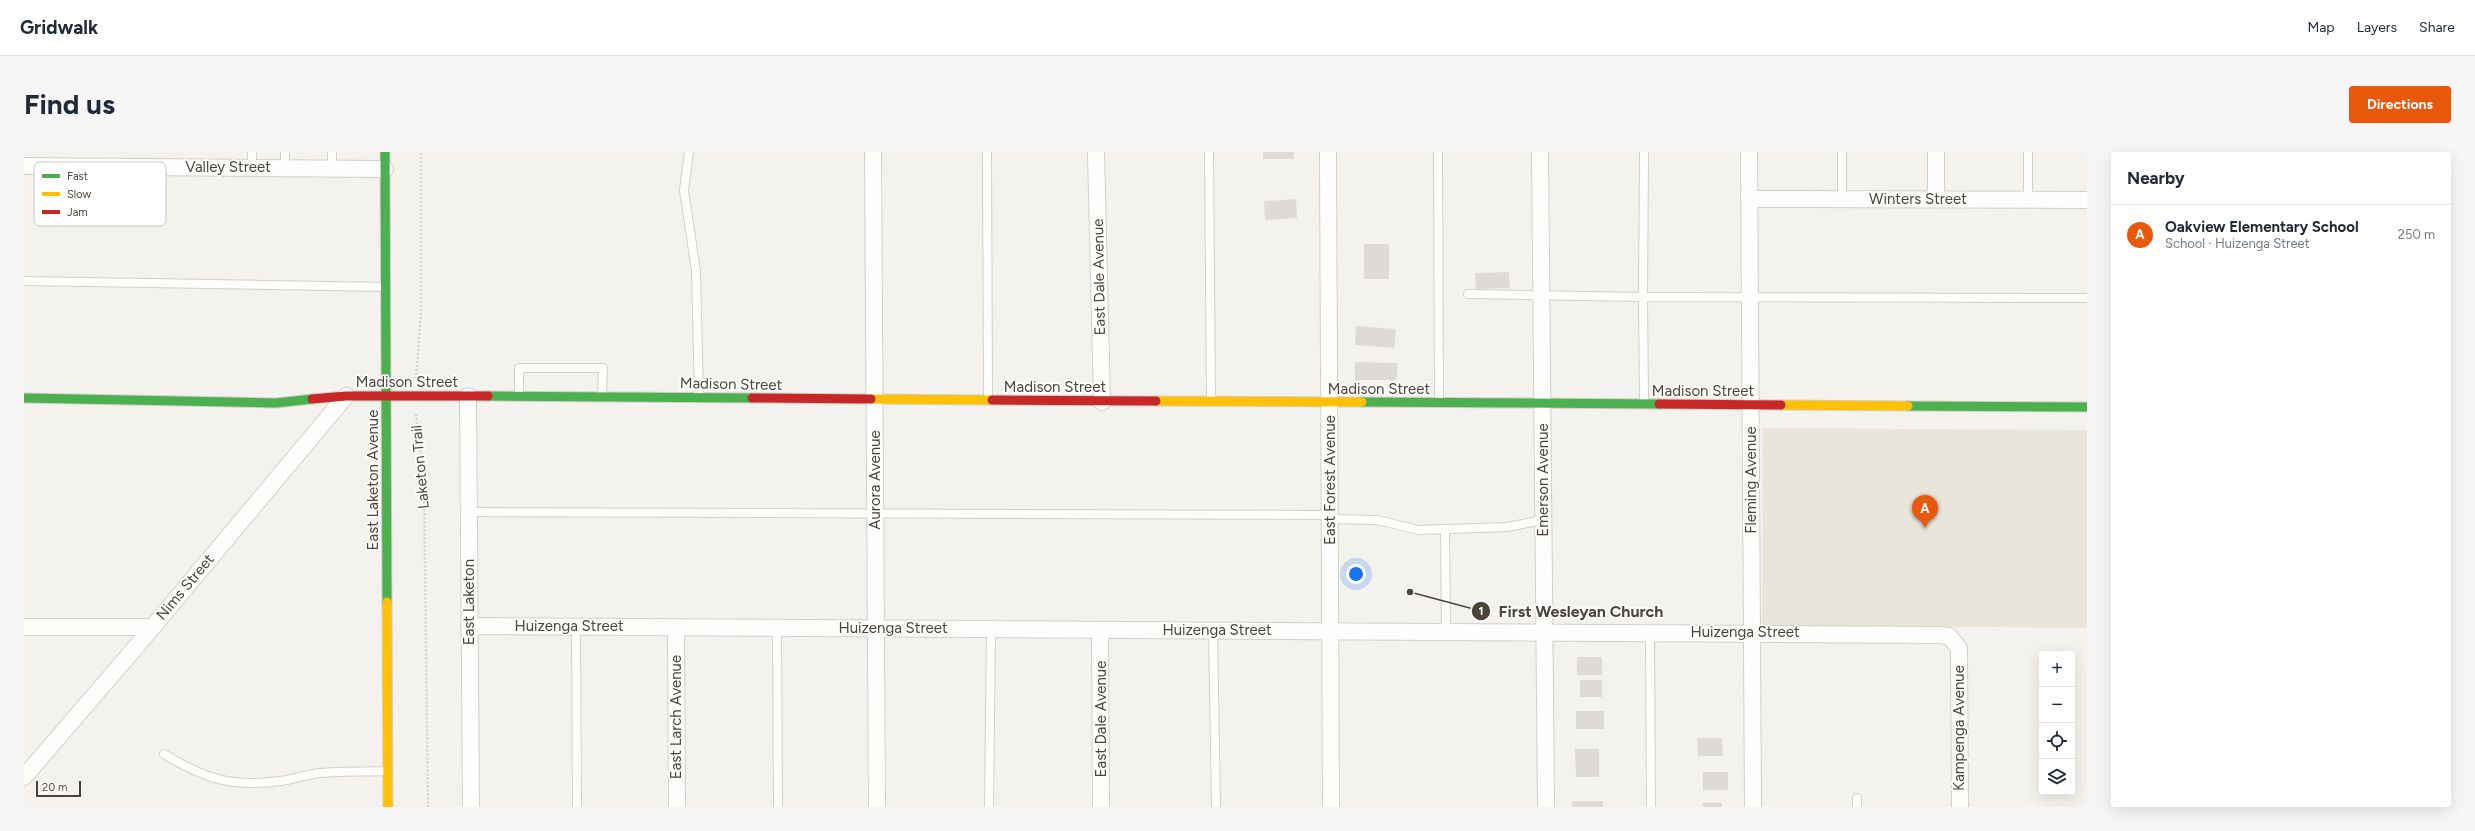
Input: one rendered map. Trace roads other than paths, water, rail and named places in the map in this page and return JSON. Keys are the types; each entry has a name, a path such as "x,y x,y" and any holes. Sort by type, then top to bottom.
{"street":[{"name":"East Laketon Avenue","path":"385,152 384,288 388,807"},
{"name":"Aurora Avenue","path":"873,152 877,807"},
{"name":"East Dale Avenue","path":"1096,152 1102,402"},
{"name":"East Forest Avenue","path":"1328,152 1331,807"},
{"name":"Emerson Avenue","path":"1540,152 1546,807"},
{"name":"Fleming Avenue","path":"1749,152 1753,807"},
{"path":"1936,152 1936,199"},
{"name":"Valley Street","path":"166,162 285,160 332,168 385,168"},
{"name":"Valley Street","path":"24,166 34,166"},
{"name":"Winters Street","path":"1749,198 2087,200"},
{"name":"Madison Street","path":"24,398 276,403 346,396 468,396 1102,402 1542,403 1644,405 2087,407"},
{"name":"Nims Street","path":"24,776 152,627 346,396"},
{"name":"East Laketon","path":"468,396 471,807"},
{"name":"Huizenga Street","path":"470,626 1938,634 1948,636 1959,648"},
{"path":"24,627 152,627"},
{"name":"East Larch Avenue","path":"676,627 677,807"},
{"name":"East Dale Avenue","path":"1100,630 1101,807"},
{"name":"Kampenga Avenue","path":"1959,648 1960,807"}],"lane":[{"path":"332,152 332,168"},
{"path":"689,152 684,190 696,271 699,398"},
{"path":"987,152 988,401"},
{"path":"1209,152 1211,402"},
{"path":"1438,152 1439,403"},
{"path":"1644,152 1644,405"},
{"path":"1842,152 1842,199"},
{"path":"2028,152 2028,200"},
{"path":"24,281 384,288"},
{"path":"1468,294 1541,297 2087,298"},
{"path":"519,397 519,368 603,368 602,397"},
{"path":"469,512 1330,517 1377,520 1419,530 1507,527 1543,520"},
{"path":"1444,529 1446,632"},
{"path":"576,626 577,807"},
{"path":"777,627 778,807"},
{"path":"989,807 991,628"},
{"path":"1213,630 1216,807"},
{"path":"1650,632 1651,807"},
{"path":"164,754 193,772 220,781 251,783 287,780 318,773 388,772"},
{"path":"1857,798 1857,807"}],"place":[{"name":"Oakview Elementary School","path":"1925,528"},
{"name":"First Wesleyan Church","path":"1410,592"}]}
